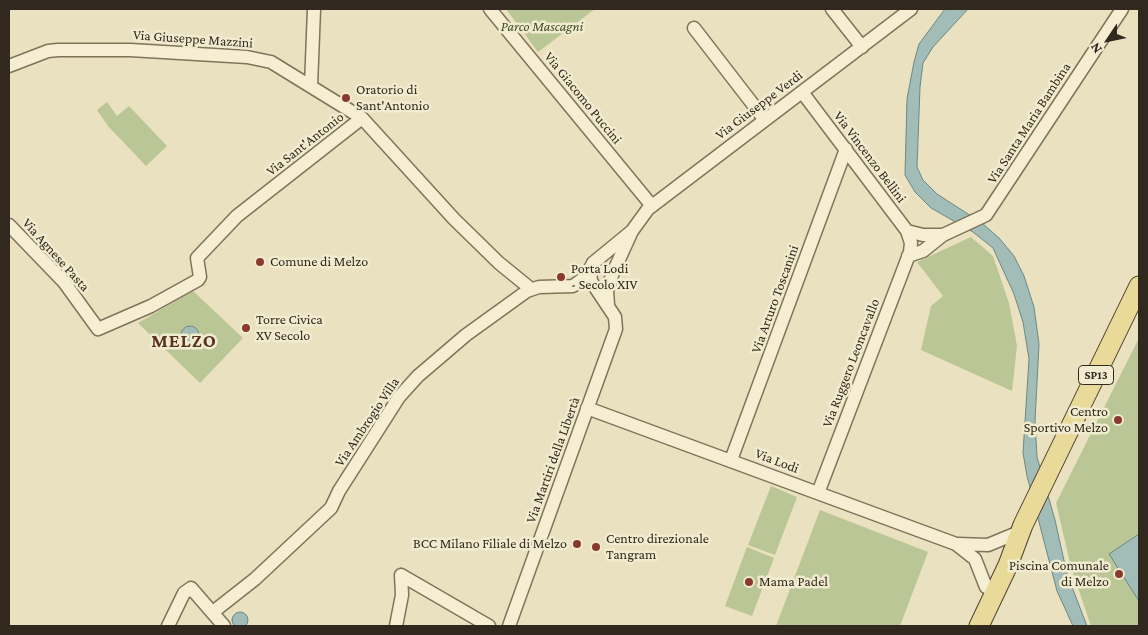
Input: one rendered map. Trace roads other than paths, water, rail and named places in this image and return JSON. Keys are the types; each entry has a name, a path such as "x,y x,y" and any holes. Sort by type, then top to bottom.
{"main road":[{"name":"SP13","path":"967,626 998,560 1020,529 1053,464 1139,286"},
{"name":"SP13","path":"978,626 1008,565 1020,529"}],"street":[{"path":"311,86 314,9"},
{"name":"Via Giacomo Puccini","path":"490,9 652,206"},
{"path":"832,9 862,47"},
{"name":"Via Giuseppe Verdi","path":"632,231 652,206 911,9"},
{"name":"Via Santa Maria Bambina","path":"946,234 922,235 909,243 923,251 946,234 980,219 988,212 1122,9"},
{"path":"694,28 765,120"},
{"name":"Via Giuseppe Mazzini","path":"9,66 48,51 58,50 130,50 247,56 271,62 362,118"},
{"name":"Via Vincenzo Bellini","path":"802,92 846,149 909,243"},
{"name":"Via Sant'Antonio","path":"129,316 196,282 200,277 197,258 237,216 362,118 458,223 499,263 531,289"},
{"name":"Via Arturo Toscanini","path":"732,460 846,149"},
{"name":"Via Agnese Pasta","path":"9,225 64,282 98,329 129,316"},
{"path":"531,289 573,286 584,278 593,264 632,231"},
{"path":"608,305 606,294 612,275 632,231"},
{"name":"Via Ruggero Leoncavallo","path":"818,493 909,243"},
{"path":"593,264 591,274 597,281 607,281 612,275 613,268 609,261 602,259 593,264 590,273 591,281 608,305"},
{"name":"Via Ambrogio Villa","path":"213,612 255,578 331,508 339,490 411,382 466,335 531,289"},
{"name":"Via Martiri della Libertà","path":"509,626 616,329 616,320 608,305"},
{"name":"Via Lodi","path":"587,408 956,544 975,559 986,587"},
{"name":"Via Lodi","path":"956,544 988,545 1020,529"},
{"path":"396,626 402,595 401,575 489,626"},
{"path":"168,626 184,593 192,588 224,626"}],"water":[{"path":"945,9 968,9 933,47 923,63 920,87 917,167 923,180 937,194 982,223 999,238 1014,256 1024,276 1034,307 1039,344 1035,421 1037,457 1055,520 1067,574 1087,626 1073,626 1057,591 1027,476 1023,453 1029,359 1023,322 1014,294 993,248 973,232 931,208 915,192 905,175 907,99 914,62 919,44"},
{"path":"190,326 196,329 199,335 196,341 190,344 184,341 181,335 184,329"},
{"name":"Piscina Comunale di Melzo","path":"1139,534 1139,601 1109,554"},
{"path":"240,612 248,620 240,628 232,620"}],"place":[{"name":"Oratorio di Sant'Antonio","path":"346,98"},
{"name":"Comune di Melzo","path":"260,262"},
{"name":"Porta Lodi - Secolo XIV","path":"561,277"},
{"name":"Torre Civica XV Secolo","path":"246,328"},
{"name":"Centro Sportivo Melzo","path":"1118,420"},
{"name":"BCC Milano Filiale di Melzo","path":"577,544"},
{"name":"Centro direzionale Tangram","path":"596,547"},
{"name":"Piscina Comunale di Melzo","path":"1119,574"},
{"name":"Mama Padel","path":"749,582"}],"district":[{"name":"MELZO","path":"184,341"}],"park label":[{"name":"Parco Mascagni","path":"542,27"}]}
